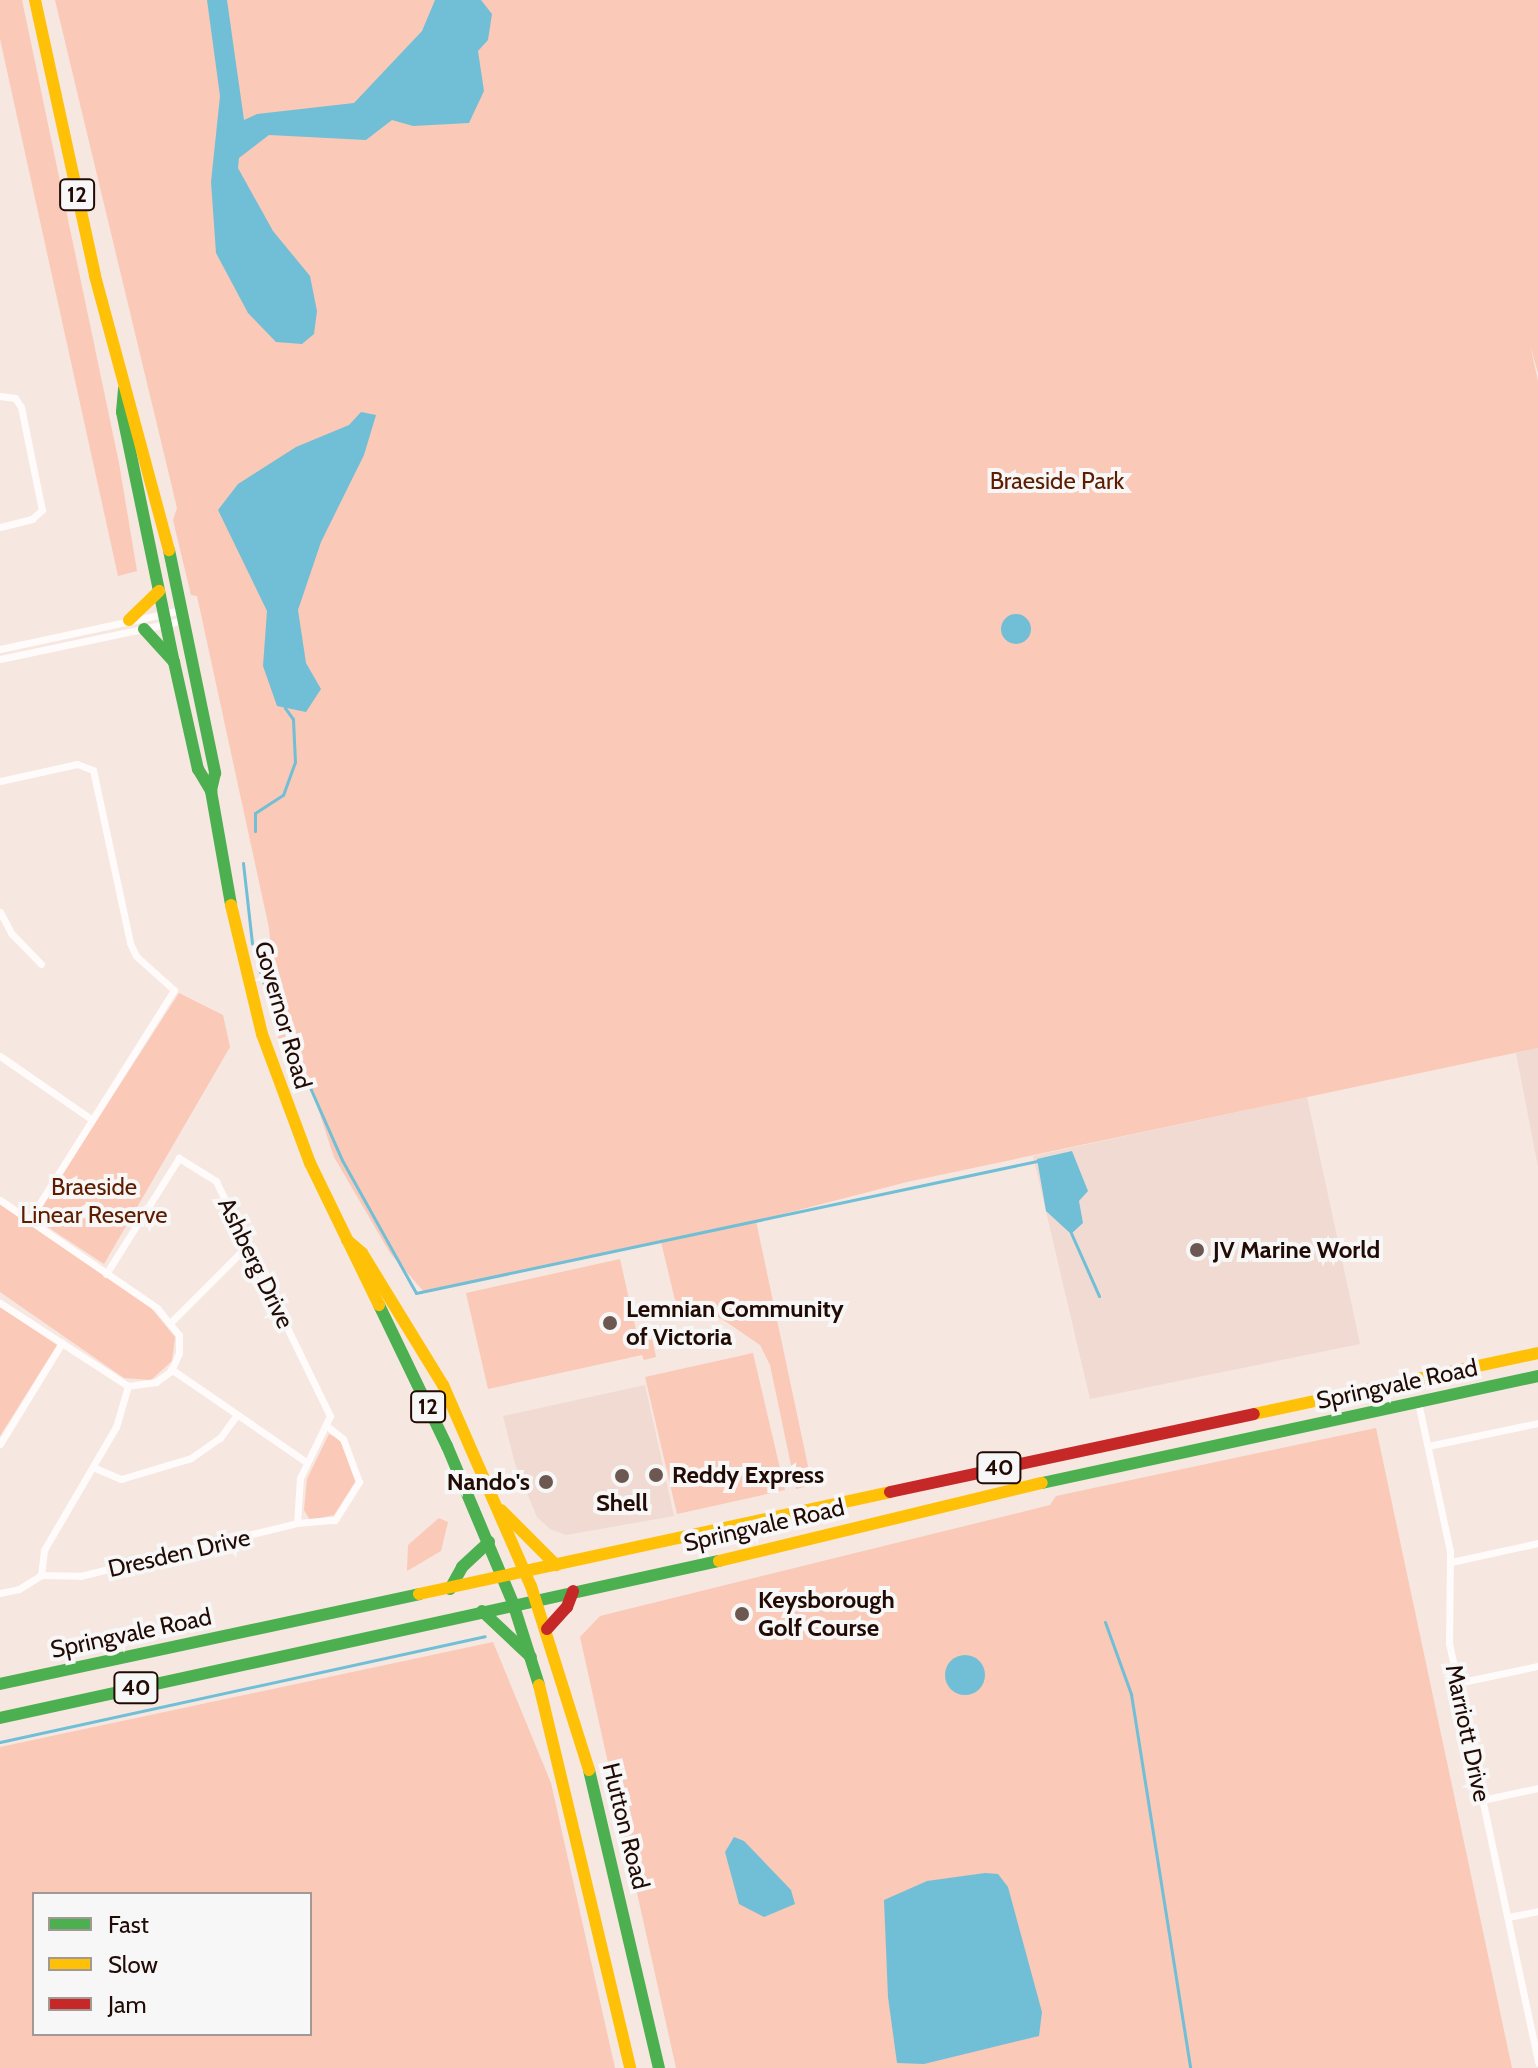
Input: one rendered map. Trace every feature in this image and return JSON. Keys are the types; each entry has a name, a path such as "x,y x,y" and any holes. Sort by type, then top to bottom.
{"main road":[{"name":"Governor Road","path":"35,0 124,389 144,440 184,615 215,773 211,791"},
{"name":"Governor Road","path":"124,389 122,412 174,662 198,769 211,791 231,905 262,1034 298,1136 489,1542 513,1603"},
{"path":"129,620 159,591"},
{"path":"144,629 174,662"},
{"name":"Governor Road","path":"347,1240 362,1253 432,1365 501,1510 536,1598"},
{"name":"Springvale Road","path":"0,1684 1538,1353"},
{"name":"Springvale Road","path":"0,1718 1538,1376"},
{"path":"501,1510 556,1565"},
{"path":"450,1589 462,1567 489,1542"},
{"path":"547,1629 567,1607 573,1591"},
{"name":"Hutton Road","path":"536,1598 598,1801 659,2068"},
{"name":"Hutton Road","path":"513,1603 561,1757 630,2068"},
{"path":"482,1611 531,1657"}],"street":[{"path":"0,396 15,398 21,407 42,510 32,519 0,527"},
{"path":"0,649 129,620 184,615"},
{"path":"0,659 144,629 165,619"},
{"path":"0,781 77,764 93,770 130,943 136,956 174,990 29,1220"},
{"path":"0,912 11,933 41,964"},
{"path":"0,1056 91,1119"},
{"name":"Ashberg Drive","path":"106,1274 179,1158 216,1181 329,1413 327,1426"},
{"path":"0,1200 171,1322 179,1335 179,1353 171,1369 156,1382 128,1386 0,1303"},
{"path":"171,1322 247,1246"},
{"path":"0,1444 62,1343"},
{"path":"171,1369 305,1461"},
{"path":"41,1575 44,1550 95,1468 116,1427 128,1386"},
{"name":"Marriott Drive","path":"1418,1402 1451,1562 1448,1637 1535,2034 1538,2063"},
{"path":"95,1468 121,1479 191,1458 220,1438 236,1416"},
{"path":"1428,1446 1538,1423"},
{"path":"297,1523 305,1461 327,1426"},
{"name":"Dresden Drive","path":"0,1593 41,1575 80,1576 297,1523 335,1520 359,1482 343,1439 327,1426"},
{"path":"1451,1562 1538,1543"},
{"path":"1457,1683 1538,1666"},
{"path":"1482,1800 1538,1788"},
{"path":"1508,1917 1538,1911"}],"shaded area":[{"path":"1538,1048 1538,1167 1516,1053"},
{"name":"JV Marine World","path":"1307,1097 1360,1344 1090,1399 1033,1156"},
{"path":"645,1385 674,1516 566,1535 550,1529 537,1517 515,1464 503,1416"}],"green space":[{"path":"0,0 22,0 119,463 137,571 118,576 0,39"},
{"name":"Braeside Park","path":"55,0 1538,0 1538,373 1530,345 1538,381 1538,1048 907,1182 756,1221 812,1485 796,1489 770,1365 760,1345 722,1319 675,1300 661,1242 425,1293 390,1253 334,1157 296,1042 279,1045 269,928 197,596 191,595 173,520 177,508"},
{"name":"Braeside Linear Reserve","path":"179,993 223,1015 230,1047 104,1264 34,1218"},
{"path":"0,1204 151,1308 175,1337 172,1361 151,1380 124,1378 0,1292"},
{"path":"620,1259 636,1330 650,1328 656,1357 644,1360 642,1355 488,1389 466,1293"},
{"path":"0,1307 57,1345 0,1436"},
{"path":"753,1353 785,1490 677,1514 645,1377"},
{"name":"Keysborough Golf Course","path":"1376,1428 1512,2068 676,2068 580,1637 600,1616 1050,1505 1056,1496"},
{"path":"329,1434 340,1440 357,1479 334,1515 310,1520 304,1510 307,1479"},
{"path":"439,1518 448,1522 441,1551 407,1571 408,1545"},
{"path":"493,1642 551,1783 615,2068 0,2068 0,1747"}],"water":[{"path":"207,0 227,0 244,120 257,114 354,103 422,31 435,0 481,0 492,14 488,40 478,51 484,91 469,123 413,126 392,120 366,140 269,135 239,158 238,168 273,231 310,276 317,311 314,334 302,344 276,342 248,313 216,253 211,182 220,96"},
{"path":"361,412 376,415 364,455 321,542 298,610 306,663 321,689 306,712 277,706 263,666 267,611 218,510 238,484 296,447 349,425"},
{"path":"1016,614 1027,618 1031,629 1027,640 1016,644 1005,640 1001,629 1005,618"},
{"path":"1072,1151 1088,1191 1079,1201 1083,1223 1071,1234 1046,1211 1037,1159"},
{"path":"965,1655 979,1661 985,1675 979,1689 965,1695 951,1689 945,1675 951,1661"},
{"path":"734,1837 744,1841 791,1890 795,1904 764,1917 739,1904 725,1852"},
{"path":"998,1874 1008,1887 1042,2012 1039,2036 924,2064 897,2063 888,1997 884,1900 927,1881"}],"waterway":[{"path":"255,831 255,813 283,795 295,762 293,719 285,708"},
{"path":"243,863 252,943"},
{"path":"257,962 278,1029"},
{"path":"308,1083 342,1160 416,1293 1037,1161"},
{"path":"1071,1233 1099,1296"},
{"path":"1105,1622 1131,1694 1190,2068"},
{"path":"0,1742 485,1636"}],"traffic: fast":[{"path":"124,389 122,412 174,662 198,769 211,791"},
{"path":"169,550 215,773 211,791 231,905"},
{"path":"144,629 174,662"},
{"path":"379,1305 447,1446 513,1603 539,1685"},
{"path":"1042,1483 1538,1376"},
{"path":"450,1589 462,1567 489,1542"},
{"path":"0,1718 719,1561"},
{"path":"0,1684 419,1594"},
{"path":"482,1611 531,1657"},
{"path":"589,1770 659,2068"}],"traffic: slow":[{"path":"35,0 95,276 169,550"},
{"path":"129,620 159,591"},
{"path":"231,905 262,1034 310,1163 379,1305"},
{"path":"347,1240 362,1253 443,1385 531,1586 589,1770"},
{"path":"1254,1414 1538,1353"},
{"path":"719,1561 1042,1483"},
{"path":"419,1594 890,1492"},
{"path":"501,1510 556,1565"},
{"path":"539,1685 630,2068"}],"traffic: jam":[{"path":"890,1492 1254,1414"},
{"path":"547,1629 567,1607 573,1591"}],"place":[{"name":"JV Marine World","path":"1197,1250"},
{"name":"Lemnian Community of Victoria","path":"610,1323"},
{"name":"Reddy Express","path":"656,1475"},
{"name":"Shell","path":"622,1476"},
{"name":"Nando's","path":"546,1482"},
{"name":"Keysborough Golf Course","path":"742,1614"}]}
